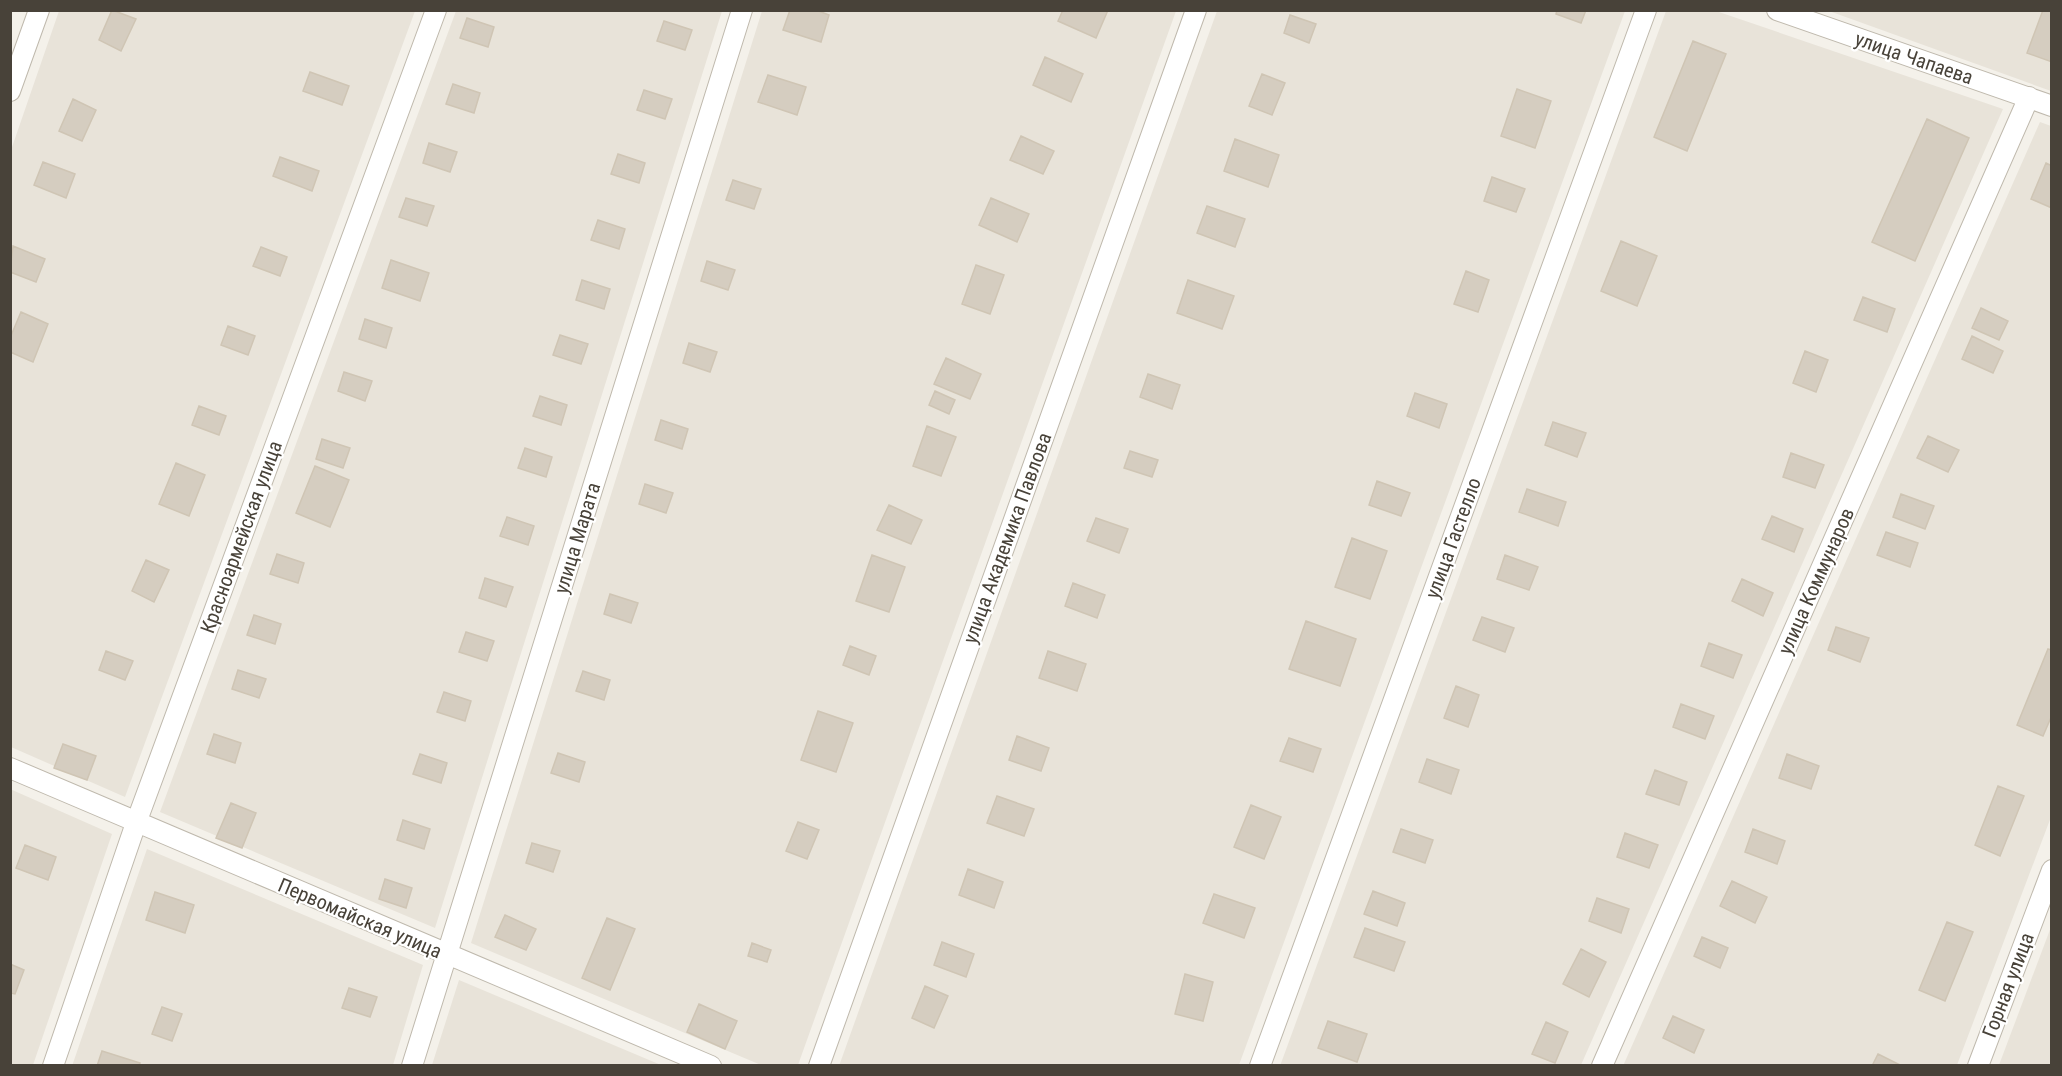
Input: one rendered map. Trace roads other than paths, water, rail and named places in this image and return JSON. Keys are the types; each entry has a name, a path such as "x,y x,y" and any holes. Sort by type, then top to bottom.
{"street":[{"path":"10,91 39,10"},
{"name":"Красноармейская улица","path":"53,1065 136,823 436,10"},
{"name":"улица Марата","path":"412,1065 742,10"},
{"name":"улица Академика Павлова","path":"819,1065 1196,10"},
{"name":"улица Гастелло","path":"1260,1065 1646,10"},
{"name":"улица Чапаева","path":"1776,10 2052,106"},
{"name":"улица Коммунаров","path":"1602,1065 2030,97"},
{"name":"Первомайская улица","path":"10,768 711,1065"},
{"name":"Горная улица","path":"1978,1065 2052,870"}]}
